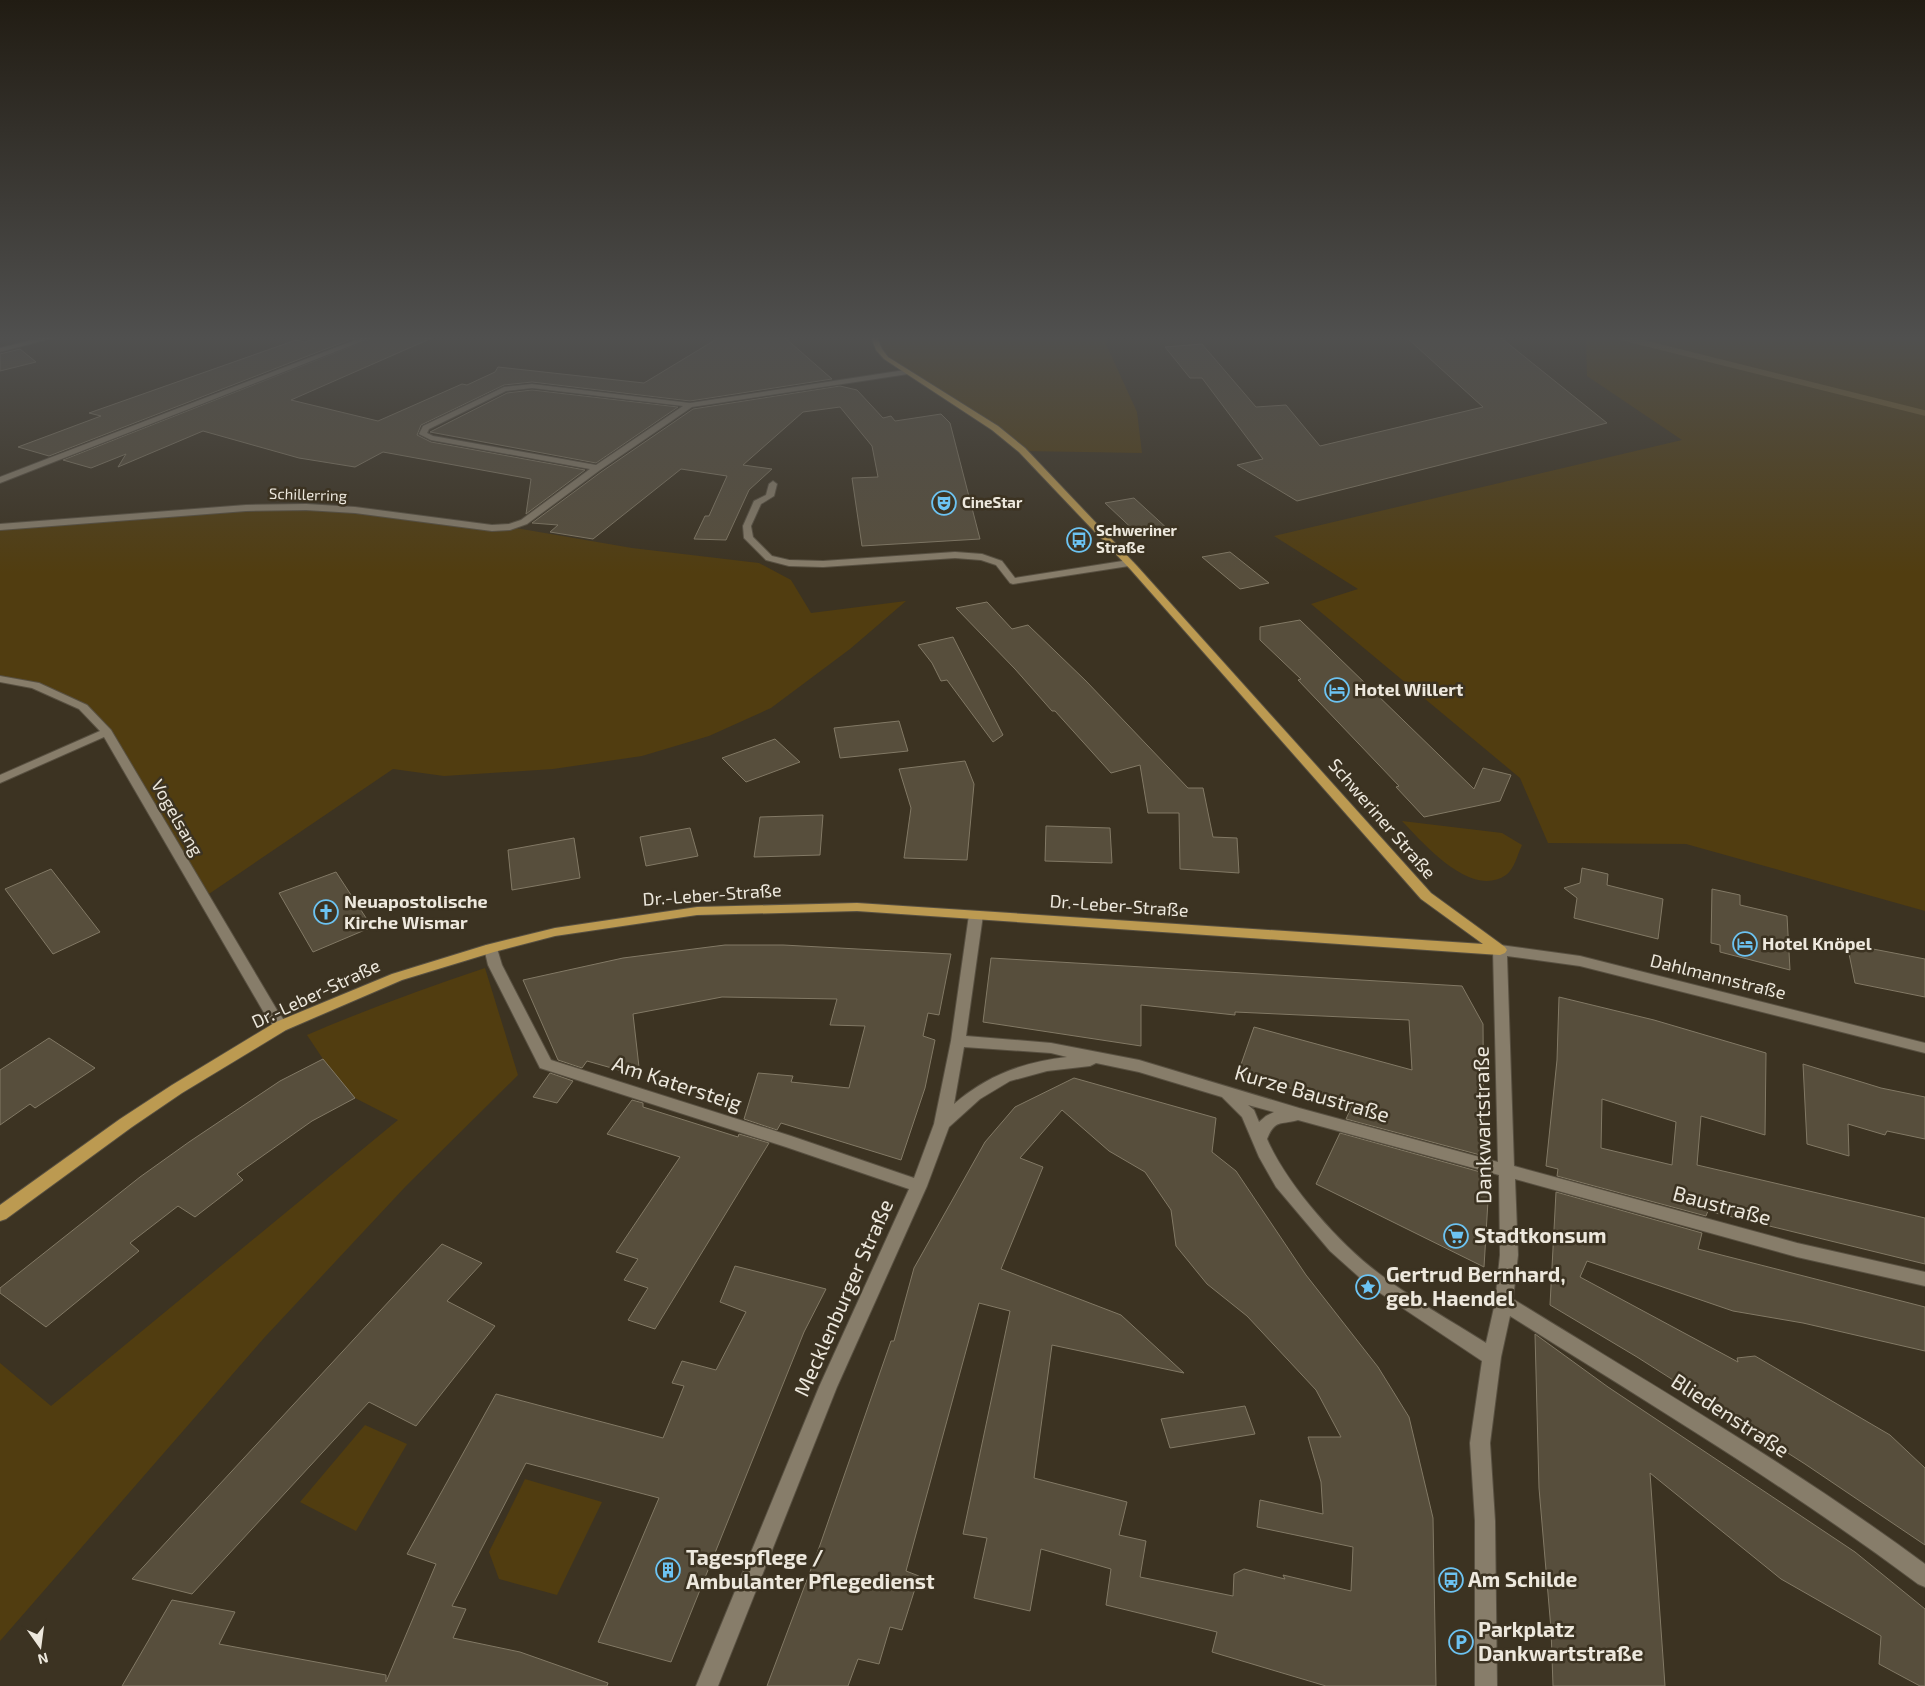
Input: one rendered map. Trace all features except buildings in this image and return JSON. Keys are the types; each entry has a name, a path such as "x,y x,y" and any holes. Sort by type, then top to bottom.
{"main road":[{"name":"Schweriner Straße","path":"975,416 995,428 1022,450 1129,563 1426,896 1500,950"},
{"name":"Dr.-Leber-Straße","path":"0,1214 177,1088 281,1026 398,978 491,948 555,932 696,911 857,908 1500,950"}],"street":[{"path":"0,480 166,416"},
{"name":"Schillerring","path":"451,416 426,428 422,434 596,468"},
{"name":"Schillerring","path":"0,526 246,508 306,506 355,510 492,528 510,527 524,522 596,468 674,416"},
{"path":"773,484 770,496 757,503 748,526 749,538 769,558 789,563 823,564 955,555 982,556 999,563 1013,581 1129,563"},
{"name":"Vogelsang","path":"0,679 35,685 83,707 107,732 272,1014 281,1026"},
{"path":"0,779 107,732"},
{"name":"Mecklenburger Straße","path":"707,1686 828,1386 919,1186 942,1124 958,1041 976,915"},
{"name":"Am Katersteig","path":"491,948 495,965 545,1064 791,1142 919,1186"},
{"name":"Dahlmannstraße","path":"1500,950 1580,961 1925,1048"},
{"name":"Dankwartstraße","path":"1486,1686 1484,1521 1480,1443 1492,1357 1504,1303 1509,1255 1508,1170 1500,950"},
{"name":"Kurze Baustraße","path":"958,1041 1051,1048 1105,1058 1139,1066 1299,1114 1508,1170"},
{"name":"Kurze Baustraße","path":"942,1124 981,1090 1002,1079 1059,1062 1105,1058"},
{"path":"1223,1091 1248,1114 1282,1182 1336,1246 1374,1280 1492,1357"},
{"path":"1259,1139 1263,1127 1272,1119 1299,1114"},
{"name":"Baustraße","path":"1508,1170 1797,1250 1925,1279"},
{"name":"Bliedenstraße","path":"1504,1303 1679,1411 1869,1534 1925,1577"}],"shaded area":[{"path":"976,416 1137,416 1142,453 1023,451 995,428"},
{"path":"1646,416 1925,416 1925,911 1686,844 1548,843 1520,778 1311,604 1358,589 1274,536 1682,440"},
{"path":"306,507 492,528 510,527 632,548 759,563 791,580 811,613 906,601 850,649 771,708 709,736 642,756 553,769 444,776 393,769 203,898 107,731 83,707 35,685 0,679 0,527"},
{"path":"1402,821 1502,833 1522,845 1509,873 1492,881 1478,880 1464,875 1449,866 1435,855"},
{"path":"485,968 518,1075 406,1186 264,1338 0,1641 0,1363 51,1406 398,1120 355,1098 323,1059 307,1035 440,983"},
{"path":"365,1425 407,1444 356,1531 300,1502"},
{"path":"525,1479 602,1502 557,1595 499,1579 489,1552"}],"place":[{"name":"CineStar","path":"944,503"},
{"name":"Schweriner Straße","path":"1079,540"},
{"name":"Hotel Willert","path":"1337,690"},
{"name":"Neuapostolische Kirche Wismar","path":"326,912"},
{"name":"Hotel Knöpel","path":"1745,944"},
{"name":"Stadtkonsum","path":"1456,1236"},
{"name":"Gertrud Bernhard, geb. Haendel","path":"1368,1287"},
{"name":"Tagespflege / Ambulanter Pflegedienst","path":"668,1570"},
{"name":"Am Schilde","path":"1451,1580"},
{"name":"Parkplatz Dankwartstraße","path":"1461,1642"}]}
